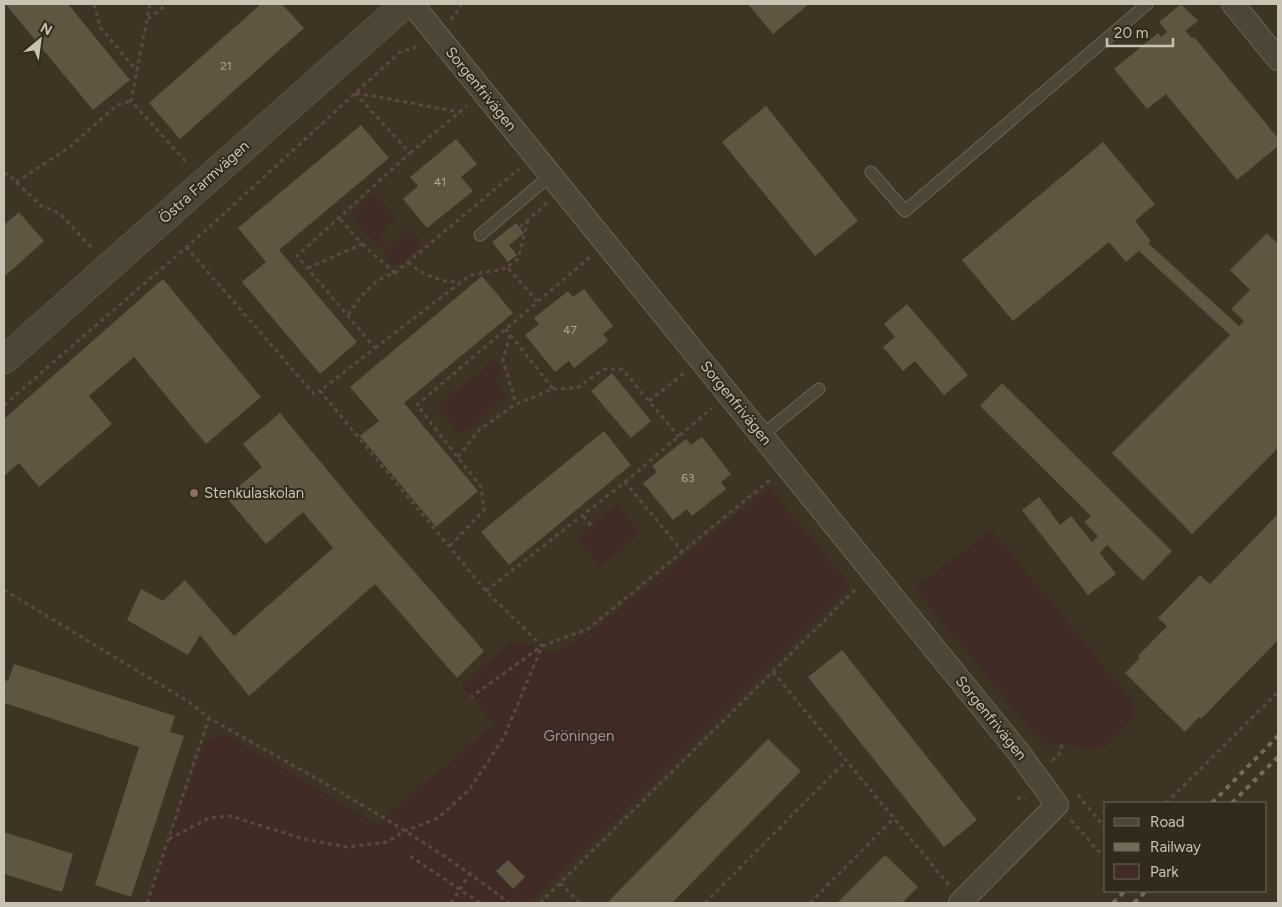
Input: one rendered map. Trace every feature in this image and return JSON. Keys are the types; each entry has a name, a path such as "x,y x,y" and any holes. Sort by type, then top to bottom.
{"street":[{"name":"Östra Farmvägen","path":"4,360 405,4"},
{"name":"Sorgenfrivägen","path":"412,4 1020,754 1057,805"},
{"path":"1232,4 1278,59"},
{"path":"961,902 1057,805"}],"lane":[{"path":"871,172 905,211 1147,4"},
{"path":"480,234 557,182"},
{"path":"762,435 819,389"}],"path":[{"path":"94,4 100,27 137,70"},
{"path":"131,101 150,4"},
{"path":"147,19 167,4"},
{"path":"4,405 186,247 400,52 418,47 437,35"},
{"path":"355,93 460,112"},
{"path":"355,93 410,153"},
{"path":"375,348 297,256 410,153 484,93"},
{"path":"131,101 194,170"},
{"path":"16,182 70,147 117,105 131,101"},
{"path":"348,315 368,288 384,276 395,273 535,155"},
{"path":"4,173 40,205 59,213 98,255"},
{"path":"520,227 528,220 557,182"},
{"path":"339,218 362,244 395,273"},
{"path":"186,247 314,394 460,282 483,271 504,270 518,259 528,220"},
{"path":"450,546 484,510 481,487 417,405 504,328 606,243"},
{"path":"308,268 362,244"},
{"path":"408,262 429,276 450,282 460,282"},
{"path":"507,267 537,301"},
{"path":"504,328 553,389"},
{"path":"510,335 503,360 516,404"},
{"path":"649,401 700,359"},
{"path":"458,458 479,430 516,404 553,389 577,388 604,369 622,368 679,436"},
{"path":"320,391 486,591 542,646"},
{"path":"486,591 625,482 728,394"},
{"path":"472,697 542,646 588,629 787,466"},
{"path":"625,482 683,552"},
{"path":"583,516 592,526"},
{"path":"540,903 873,572"},
{"path":"4,590 189,702 209,718 405,831 470,874 509,903"},
{"path":"169,839 209,818 230,816 304,839 347,847 387,842 405,831 438,818 469,790 504,737 542,646"},
{"path":"773,672 961,902"},
{"path":"1167,802 1278,692"},
{"path":"147,903 209,718"},
{"path":"1057,768 1051,761 1060,753 1062,744"},
{"path":"705,903 846,760"},
{"path":"1074,789 1104,827"},
{"path":"1057,805 1098,851 1104,852"},
{"path":"810,903 894,818"},
{"path":"410,856 480,903"},
{"path":"451,903 470,874"},
{"path":"560,883 580,903"}],"green space":[{"path":"373,192 396,219 380,233 386,242 380,249 350,215"},
{"path":"409,229 422,244 400,264 392,265 384,253"},
{"path":"494,360 503,371 494,379 507,396 460,435 437,407"},
{"name":"Gröningen","path":"769,488 851,586 644,793 529,903 146,903 204,743 224,733 379,826 393,809 494,725 462,685 512,642 555,653 596,628"},
{"path":"616,504 640,532 600,567 578,539"},
{"path":"992,530 1133,702 1132,720 1102,749 1041,742 914,588"}],"building":[{"path":"10,4 68,4 130,80 93,110 7,6"},
{"path":"261,4 282,4 304,28 180,139 149,103"},
{"path":"748,4 809,4 773,34"},
{"path":"1181,4 1198,21 1185,31 1192,38 1194,37 1278,138 1278,146 1237,180 1166,94 1147,109 1114,69 1158,33 1161,37 1167,32 1159,22"},
{"path":"766,106 858,221 815,256 722,142"},
{"path":"361,125 389,158 279,250 357,342 320,374 242,282 266,262 238,228"},
{"path":"456,139 477,164 461,177 473,191 427,228 403,199 418,186 410,177"},
{"path":"1103,142 1155,204 1135,221 1151,241 1148,243 1239,326 1244,321 1231,309 1250,290 1230,270 1267,233 1278,244 1278,448 1192,534 1112,453 1230,335 1139,251 1126,262 1109,242 1013,321 962,260"},
{"path":"19,212 44,241 4,277 4,225"},
{"path":"516,223 524,233 509,245 517,255 508,262 492,242"},
{"path":"482,276 513,313 404,403 478,491 436,527 360,436 379,421 350,387"},
{"path":"163,279 261,397 206,444 134,357 89,396 112,424 39,487 19,463 4,476 4,419"},
{"path":"584,289 613,326 603,334 608,341 574,368 569,361 555,372 525,335 539,324 534,318 568,291 573,297"},
{"path":"907,304 968,375 944,395 915,361 903,371 883,347 895,337 884,324"},
{"path":"612,373 651,421 631,438 591,391"},
{"path":"1002,383 1172,551 1143,581 1107,545 1100,553 1116,574 1088,595 1022,510 1039,497 1060,525 1071,516 1092,542 1098,536 1084,522 1091,516 980,406"},
{"path":"280,413 367,518 484,651 457,678 375,584 249,696 200,635 188,655 127,620 141,589 163,601 185,580 234,636 333,548 303,512 266,544 226,497 262,467 243,444"},
{"path":"604,431 631,465 509,565 481,532"},
{"path":"702,437 731,474 721,482 726,489 692,516 687,509 673,520 643,483 657,472 652,466 686,439 691,445"},
{"path":"1278,514 1278,640 1201,719 1199,717 1185,732 1125,673 1140,658 1138,656 1167,626 1158,618 1200,575 1210,584"},
{"path":"842,650 977,820 944,847 808,677"},
{"path":"14,664 175,716 170,732 184,736 131,897 95,885 139,747 4,703 4,680 8,681"},
{"path":"768,739 801,771 672,903 607,903"},
{"path":"4,832 73,854 62,892 4,874"},
{"path":"885,855 918,887 902,903 837,903"},
{"path":"508,860 525,877 513,889 496,871"}],"railway":[{"path":"1213,802 1278,736"},
{"path":"1233,802 1278,757"},
{"path":"1113,903 1124,892"},
{"path":"1134,903 1145,892"}],"place":[{"name":"Stenkulaskolan","path":"194,493"}]}
